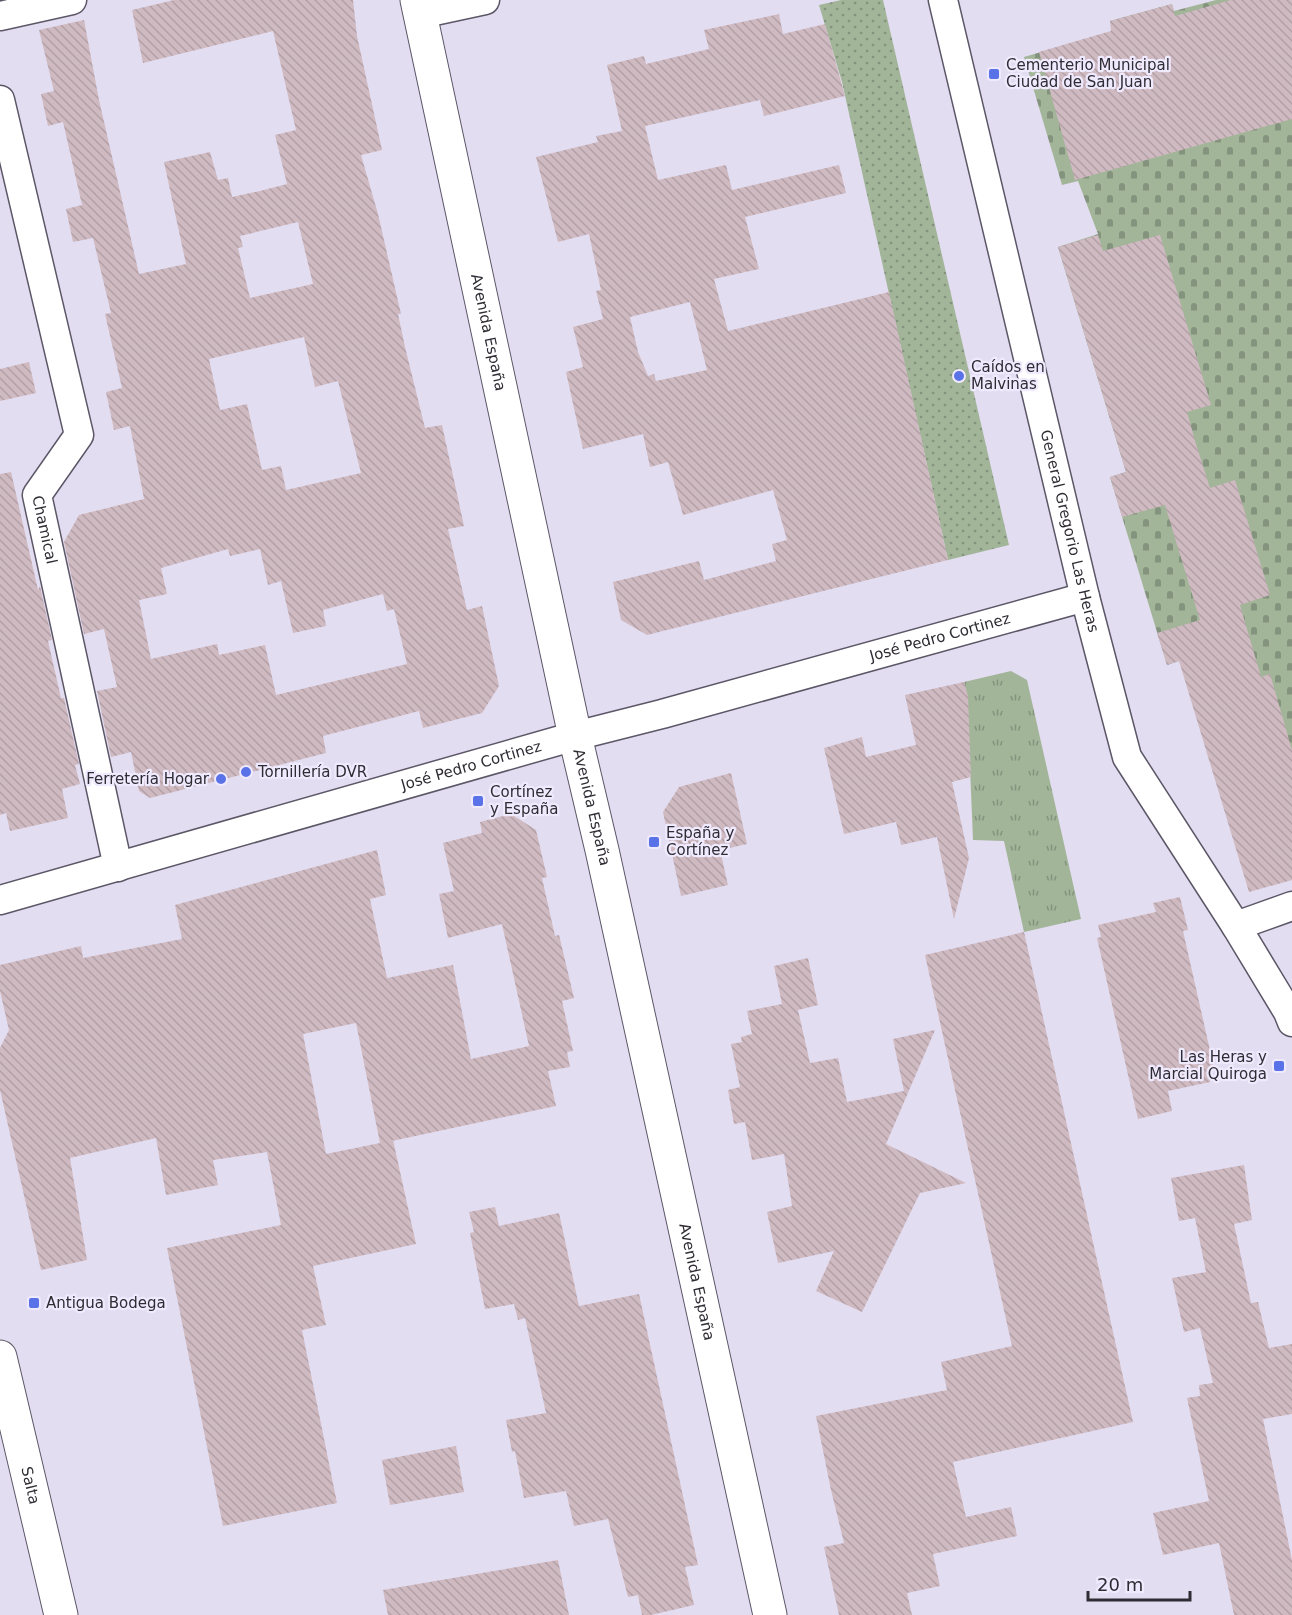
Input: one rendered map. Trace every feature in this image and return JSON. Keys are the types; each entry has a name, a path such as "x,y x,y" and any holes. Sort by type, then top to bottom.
{"main road":[{"name":"Avenida España","path":"419,7 575,736 770,1615"},
{"name":"Salta","path":"0,1357 60,1615"}],"street":[{"path":"0,16 72,0"},
{"path":"419,7 484,0"},
{"name":"General Gregorio Las Heras","path":"943,0 1085,597 1127,757 1236,926 1292,1022"},
{"name":"Chamical","path":"0,100 79,435 37,495 118,867"},
{"name":"José Pedro Cortinez","path":"0,900 575,736 1085,597"},
{"path":"1236,926 1292,906"}],"green space":[{"path":"841,0 883,0 1009,545 948,560 842,82 819,5"},
{"path":"1216,0 1292,0 1292,878 1179,661 1167,665 1110,477 1126,472 1058,247 1098,234 1078,181 1062,185 1024,57 1113,31 1110,21 1172,4 1174,11"},
{"path":"1011,671 1027,680 1081,919 1024,932 1004,841 973,840 967,695 964,682"}],"building":[{"path":"174,0 353,0 357,36 382,150 361,155 378,214 401,314 398,314 405,347 425,428 442,425 464,526 448,529 467,610 482,606 499,686 482,713 423,728 419,711 323,736 326,753 150,798 139,791 131,752 111,757 97,691 117,687 104,629 84,634 64,542 79,515 144,499 130,426 114,430 106,392 122,388 105,314 111,313 93,238 73,242 66,209 82,205 63,122 48,126 41,94 54,91 39,30 84,20 99,100 139,274 186,264 164,162 210,152 218,180 228,178 232,197 260,191 287,184 275,135 296,130 273,31 143,63 132,10","holes":["298,222 313,284 250,298 238,248 243,247 240,236","304,337 315,387 338,381 361,473 286,490 281,466 262,470 247,404 220,410 209,359","228,549 230,556 260,549 268,585 281,581 293,633 326,626 323,610 383,594 387,611 394,609 407,664 276,695 265,645 219,655 217,644 151,659 139,600 167,594 161,568"]},
{"path":"1231,0 1292,0 1292,119 1075,180 1039,52 1111,31 1110,21 1172,4 1175,16"},
{"path":"779,14 783,34 825,24 845,96 764,116 760,100 645,126 658,180 726,165 732,190 839,165 846,193 745,217 759,269 714,279 728,331 889,292 948,560 647,635 621,620 613,582 699,561 704,580 776,561 772,544 787,540 773,490 683,515 668,462 650,467 643,434 583,449 566,372 583,367 573,327 603,319 596,291 601,290 589,234 558,242 536,157 598,142 596,136 622,131 607,65 644,56 646,64 709,49 704,30","holes":["690,302 707,370 656,381 654,374 648,376 638,352 630,317"]},
{"path":"1098,235 1103,251 1160,235 1211,405 1187,412 1196,444 1210,488 1235,480 1270,595 1240,605 1261,677 1270,674 1292,750 1292,880 1249,892 1179,661 1167,665 1157,633 1200,620 1165,505 1122,517 1110,477 1126,472 1058,247"},
{"path":"29,362 36,393 0,401 0,369"},
{"path":"11,472 52,640 48,641 79,764 75,765 80,784 62,789 68,818 10,831 6,813 0,815 0,474"},
{"path":"964,682 968,696 971,777 952,782 969,858 954,919 937,837 901,845 896,822 844,834 824,748 862,737 866,757 916,745 905,695"},
{"path":"731,773 747,844 720,850 728,885 681,896 663,812 679,787"},
{"path":"511,814 536,830 547,877 542,878 555,936 559,935 574,998 562,1001 573,1051 567,1052 570,1067 548,1071 556,1106 393,1141 416,1244 313,1266 326,1325 302,1330 337,1503 223,1526 167,1248 281,1225 267,1152 213,1160 218,1185 166,1195 156,1138 70,1158 87,1260 41,1270 0,1090 0,1048 9,1030 0,991 0,965 81,946 83,958 182,939 175,905 377,850 386,895 370,899 387,978 453,965 471,1059 529,1046 502,924 448,938 439,894 454,891 443,843 482,833 480,822","holes":["356,1023 380,1143 326,1154 303,1034"]},
{"path":"1180,897 1188,930 1183,931 1214,1068 1208,1069 1210,1082 1168,1091 1172,1111 1138,1119 1097,938 1101,937 1098,925 1156,912 1153,903"},
{"path":"1024,932 1133,1422 953,1462 966,1517 1011,1507 1017,1536 933,1554 940,1586 907,1593 912,1615 839,1615 824,1547 844,1543 816,1416 947,1390 941,1362 1012,1346 925,955"},
{"path":"808,958 818,1005 798,1010 810,1063 838,1058 847,1102 904,1091 893,1039 935,1030 886,1144 966,1183 920,1193 862,1312 816,1291 834,1251 778,1263 767,1212 792,1206 784,1154 752,1160 745,1122 734,1124 728,1090 740,1087 731,1044 742,1042 741,1037 752,1034 747,1011 782,1004 774,966"},
{"path":"1244,1165 1252,1220 1234,1224 1251,1303 1258,1302 1269,1348 1292,1344 1292,1414 1263,1419 1292,1560 1292,1615 1234,1615 1219,1543 1163,1555 1153,1513 1209,1501 1187,1398 1200,1396 1199,1385 1213,1383 1200,1328 1184,1332 1172,1278 1206,1272 1195,1218 1179,1221 1171,1178"},
{"path":"495,1207 499,1226 559,1213 579,1306 639,1294 698,1565 685,1567 694,1605 642,1615 638,1595 628,1597 608,1519 574,1526 566,1491 524,1498 506,1420 546,1413 525,1318 518,1320 514,1304 485,1309 470,1233 474,1232 469,1212"},
{"path":"456,1446 464,1492 390,1505 382,1460"},
{"path":"558,1560 569,1615 388,1615 383,1590"}],"place":[{"name":"Cementerio Municipal Ciudad de San Juan","path":"994,74"},
{"name":"Caídos en Malvinas","path":"959,376"},
{"name":"Tornillería DVR","path":"246,772"},
{"name":"Ferretería Hogar","path":"221,779"},
{"name":"Cortínez y España","path":"478,801"},
{"name":"España y Cortínez","path":"654,842"},
{"name":"Las Heras y Marcial Quiroga","path":"1279,1066"},
{"name":"Antigua Bodega","path":"34,1303"}]}
